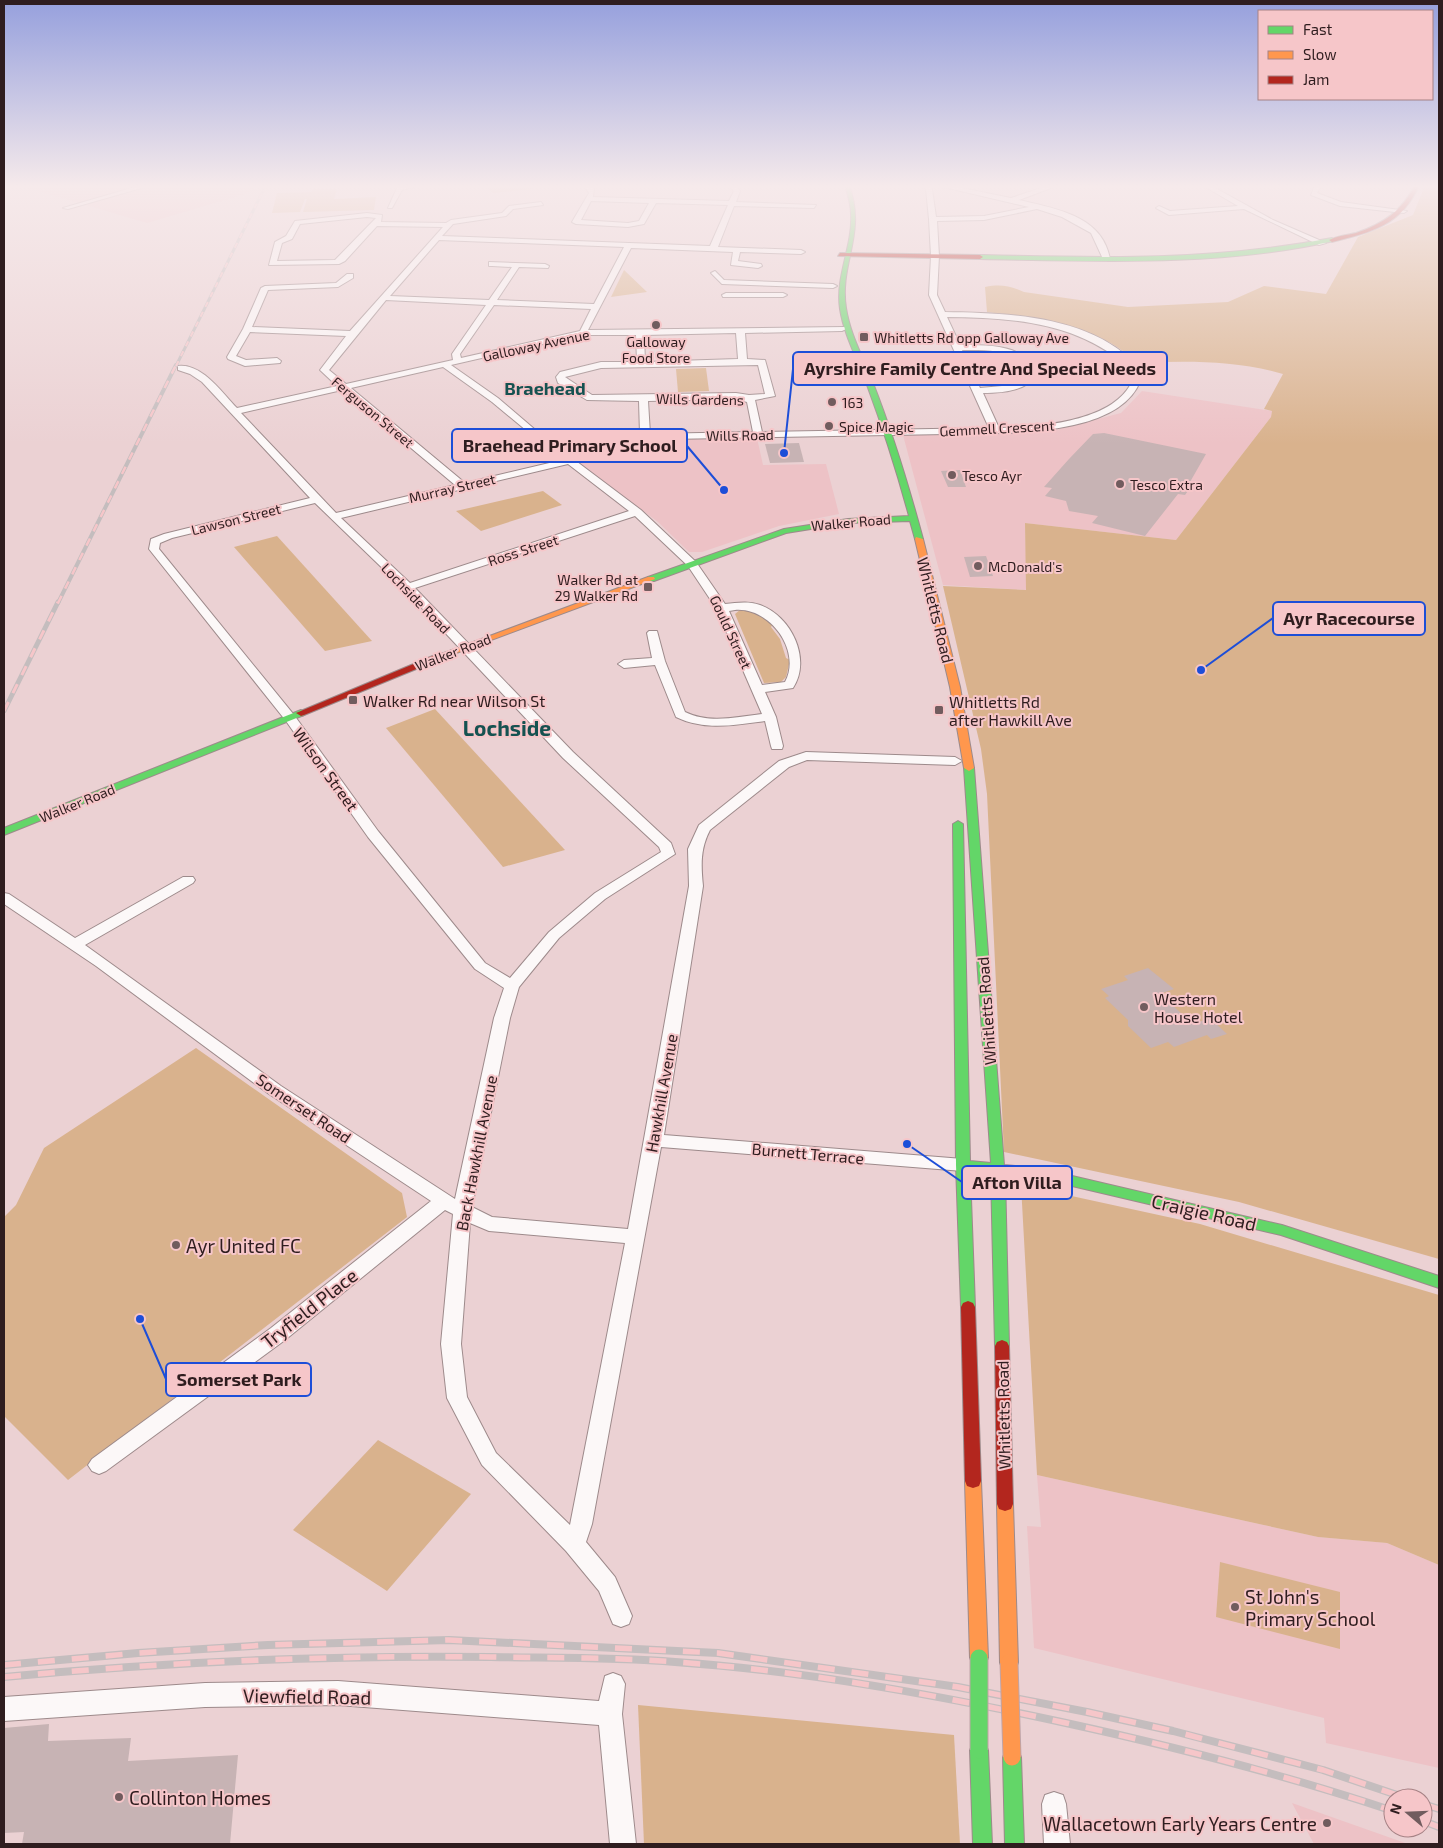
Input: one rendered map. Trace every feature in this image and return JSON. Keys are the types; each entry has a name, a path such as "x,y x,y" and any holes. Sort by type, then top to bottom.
{"main road":[{"name":"Whitletts Road","path":"839,271 833,286 834,300 876,433 908,518 955,687 970,761 970,798 998,1167 1015,1844"},
{"name":"Whitletts Road","path":"843,271 841,288 843,308 888,432 908,518 940,664 954,757"},
{"name":"Walker Road","path":"4,832 464,647 784,531 816,523 908,518"},
{"name":"Whitletts Road","path":"958,810 963,1165 983,1844"},
{"name":"Craigie Road","path":"963,1165 1038,1172 1282,1230 1439,1282"}],"street":[{"name":"Ferguson Street","path":"408,271 352,334 324,370 343,388 461,485"},
{"path":"460,361 455,357 456,354 514,271"},
{"path":"583,332 615,271"},
{"path":"934,271 933,295 995,430"},
{"path":"715,274 722,282 833,286"},
{"path":"277,361 245,363 231,357 247,329 265,288 338,285 350,276"},
{"path":"759,283 759,295"},
{"path":"726,295 783,295"},
{"path":"384,298 597,307"},
{"name":"Gemmell Crescent","path":"876,433 1049,427 1086,418 1115,407 1128,397 1138,385 1139,372 1128,359 1089,336 1052,325 991,316 941,314"},
{"path":"247,329 352,334"},
{"name":"Galloway Avenue","path":"236,411 583,332 842,329"},
{"path":"740,330 744,357 741,362"},
{"path":"640,332 641,365 762,362 770,396 749,398"},
{"path":"957,347 1005,351 1026,359 1033,366 1035,374 1030,380 1021,385 1003,390 978,391"},
{"name":"Gould Street","path":"444,364 499,403 544,442 637,512 692,564 722,608 770,717 777,746"},
{"name":"Wills Gardens","path":"641,365 601,365 563,374 560,377 561,381 590,398 749,398 752,402 758,435"},
{"name":"Lochside Road","path":"181,368 193,372 205,380 334,516 408,587 568,755 666,846 668,854"},
{"path":"643,398 645,436"},
{"name":"Wills Road","path":"544,442 562,438 876,433"},
{"name":"Murray Street","path":"334,516 570,461"},
{"name":"Lawson Street","path":"156,541 168,536 318,498"},
{"name":"Ross Street","path":"408,587 637,512"},
{"name":"Wilson Street","path":"156,541 154,549 290,718 373,834 480,966 512,986"},
{"path":"722,608 755,608 777,624 788,637 794,653 796,669 794,680 789,685 757,688"},
{"path":"653,633 659,660 680,714 686,718 707,723 770,717"},
{"path":"624,664 659,660"},
{"name":"Hawkhill Avenue","path":"574,1544 581,1524 654,1140 696,886 692,858 696,842 704,828 784,764 806,756 954,757"},
{"name":"Back Hawkhill Avenue","path":"574,1544 489,1459 456,1398 451,1344 462,1211 502,1018 512,986 554,935 600,896 668,854"},
{"path":"74,945 188,880"},
{"name":"Somerset Road","path":"4,897 74,945 275,1090 462,1211 489,1224 636,1237"},
{"name":"Burnett Terrace","path":"654,1140 963,1165"},
{"name":"Tryfield Place","path":"99,1465 278,1334 444,1201"},
{"path":"574,1544 606,1584 621,1616"},
{"path":"613,1684 610,1714 623,1844"},
{"name":"Viewfield Road","path":"4,1709 205,1695 338,1693 610,1714"},
{"path":"1054,1804 1057,1844"}],"shaded area":[{"path":"623,271 647,292 611,297"},
{"path":"1339,271 1439,271 1439,1259 1239,1202 1004,1152 987,794 981,749 943,586 1026,590 1025,523 1176,540 1271,417 1272,411 1264,409 1283,374 1247,366 1210,362 1137,363 1122,350 1086,332 1047,321 987,312 985,287 1005,286 1024,292 1128,307 1228,302 1264,286 1326,294"},
{"path":"967,350 999,354 1013,360 1024,371 1016,379 1006,384 983,384"},
{"path":"706,368 709,391 678,392 676,369"},
{"path":"1142,391 1272,411 1271,417 1176,540 1025,523 1027,590 943,585 903,435 1055,430 1121,413"},
{"path":"757,438 763,465 826,464 839,514 779,526 702,552 689,552 658,522 557,446 566,441"},
{"path":"543,491 562,505 481,531 456,511"},
{"path":"277,536 372,641 325,651 234,547"},
{"path":"741,609 750,609 773,624 771,627 780,639 786,658 790,660 786,677 781,682 764,683 735,614"},
{"path":"435,709 565,850 503,867 386,728"},
{"path":"196,1048 402,1193 407,1217 68,1480 4,1416 4,1217 16,1205 44,1148"},
{"path":"1021,1185 1200,1224 1439,1295 1439,1565 1387,1543 1318,1537 1037,1475"},
{"path":"378,1440 471,1494 387,1591 293,1530"},
{"name":"St John's Primary School","path":"1037,1475 1318,1537 1387,1543 1439,1565 1439,1768 1326,1743 1324,1718 1034,1648 1027,1526 1041,1527"},
{"path":"1220,1562 1340,1592 1340,1649 1216,1617"},
{"path":"638,1705 954,1735 960,1844 644,1844"},
{"name":"Wallacetown Early Years Centre","path":"1292,1803 1383,1835 1383,1838 1391,1838 1408,1844 1314,1844"}],"building":[{"name":"Tesco Extra","path":"1104,433 1206,454 1190,482 1193,484 1185,495 1178,494 1145,536 1092,523 1098,516 1069,511 1066,501 1045,496 1052,488 1044,487 1069,459 1093,434"},
{"path":"799,443 804,462 770,463 765,444"},
{"name":"Tesco Ayr","path":"960,470 966,487 948,487 941,471"},
{"name":"McDonald's","path":"986,556 993,576 970,577 964,557"},
{"name":"Western House Hotel","path":"1148,968 1174,989 1160,994 1193,1024 1210,1018 1227,1034 1211,1039 1207,1035 1174,1047 1168,1042 1151,1048 1128,1026 1128,1020 1105,998 1109,996 1101,989 1128,980 1124,976"},
{"name":"Collinton Homes","path":"49,1724 48,1741 131,1738 128,1761 238,1755 230,1844 22,1844 24,1832 4,1833 4,1728"}],"railway":[{"path":"176,366 223,271"},
{"path":"58,603 176,365"},
{"path":"4,711 58,602"},
{"path":"4,1665 138,1653 268,1645 449,1640 718,1653 958,1687 1087,1712 1173,1731 1323,1770 1383,1790"},
{"path":"4,1677 126,1667 308,1658 369,1657 606,1658 724,1666 871,1685 1066,1723 1231,1762 1383,1808"},
{"path":"1433,1807 1439,1809"},
{"path":"1433,1825 1439,1827"}],"traffic: fast":[{"path":"845,271 842,293 845,317 890,441 919,539"},
{"path":"651,579 784,531 848,521 914,518"},
{"path":"4,832 301,713"},
{"path":"969,768 998,1167 1002,1346"},
{"path":"958,824 963,1165 968,1307"},
{"path":"963,1165 1038,1173 1282,1230 1439,1282"},
{"path":"979,1658 979,1750"},
{"path":"979,1750 983,1844"},
{"path":"1012,1757 1015,1844"}],"traffic: slow":[{"path":"919,539 955,687 969,768"},
{"path":"440,656 651,579"},
{"path":"973,1481 979,1658"},
{"path":"1005,1504 1009,1663"},
{"path":"1009,1663 1012,1757"}],"traffic: jam":[{"path":"301,713 440,656"},
{"path":"968,1307 973,1481"},
{"path":"1002,1346 1005,1504"}],"place":[{"name":"Galloway Food Store","path":"656,325"},
{"name":"Whitletts Rd opp Galloway Ave","path":"864,337"},
{"name":"163","path":"832,402"},
{"name":"Spice Magic","path":"829,426"},
{"name":"Ayrshire Family Centre And Special Needs","path":"784,453"},
{"name":"Tesco Ayr","path":"952,475"},
{"name":"Tesco Extra","path":"1120,484"},
{"name":"Braehead Primary School","path":"724,490"},
{"name":"McDonald's","path":"978,566"},
{"name":"Walker Rd at 29 Walker Rd","path":"648,587"},
{"name":"Ayr Racecourse","path":"1201,670"},
{"name":"Walker Rd near Wilson St","path":"353,700"},
{"name":"Whitletts Rd after Hawkill Ave","path":"939,710"},
{"name":"Western House Hotel","path":"1144,1007"},
{"name":"Afton Villa","path":"907,1144"},
{"name":"Ayr United FC","path":"176,1245"},
{"name":"Somerset Park","path":"140,1319"},
{"name":"St John's Primary School","path":"1235,1607"},
{"name":"Collinton Homes","path":"119,1797"},
{"name":"Wallacetown Early Years Centre","path":"1327,1823"}],"district":[{"name":"Braehead","path":"545,388"},
{"name":"Lochside","path":"507,727"}]}
